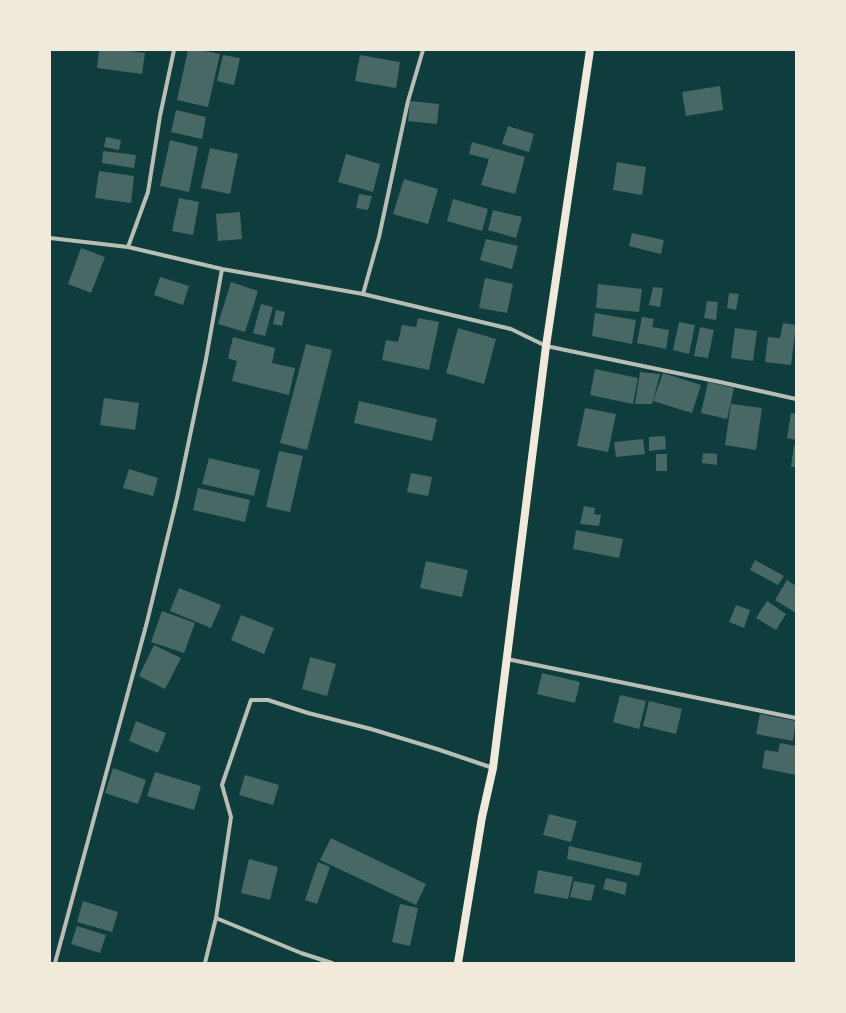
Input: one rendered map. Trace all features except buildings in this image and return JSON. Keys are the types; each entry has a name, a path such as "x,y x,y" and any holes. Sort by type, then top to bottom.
{"main road":[{"path":"458,963 482,817 493,768 546,346 590,50"}],"street":[{"path":"128,247 148,192 160,116 174,50"},
{"path":"363,294 379,236 408,101 423,50"},
{"path":"50,238 128,247 222,269 363,294 511,329 546,346 796,399"},
{"path":"55,963 145,629 177,498 206,359 222,269"},
{"path":"507,659 796,718"},
{"path":"205,963 216,918 231,817 222,785 252,700 268,700 308,713 371,729 493,768"},
{"path":"216,918 301,953 332,963"}]}
